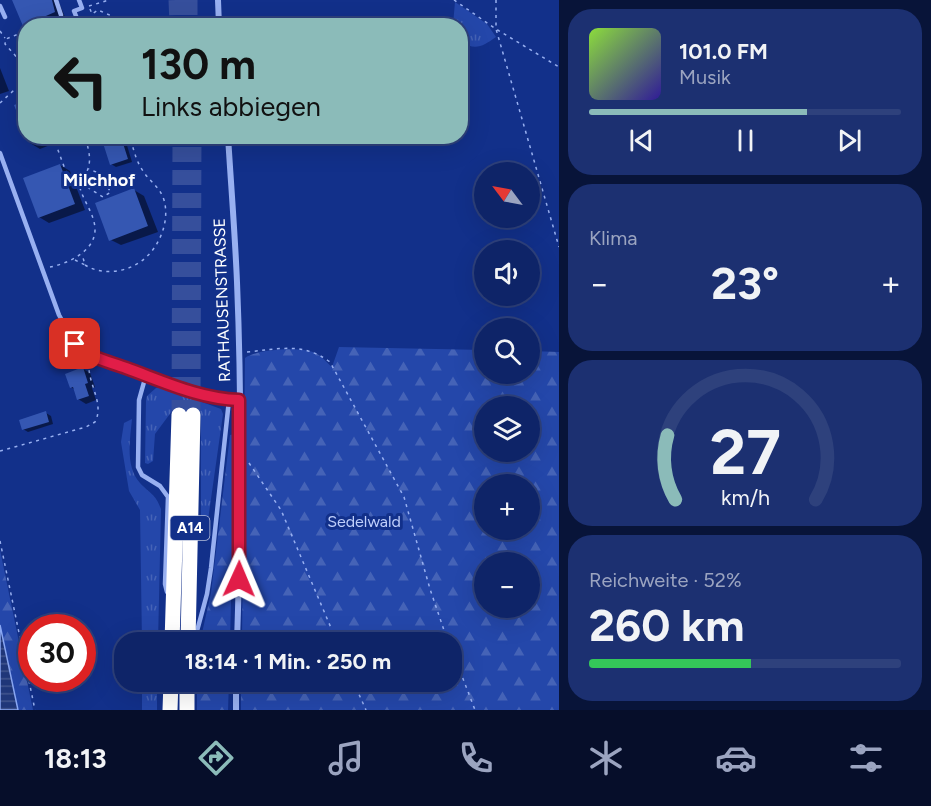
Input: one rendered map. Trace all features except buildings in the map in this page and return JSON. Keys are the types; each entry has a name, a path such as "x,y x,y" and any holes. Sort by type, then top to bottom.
{"highway":[{"name":"A14","path":"172,632 186,415 188,632"},
{"path":"170,710 171,692"},
{"path":"187,692 187,710"}],"street":[{"path":"218,0 219,18"},
{"name":"RATHAUSENSTRASSE","path":"229,144 239,353 240,558 237,632"},
{"path":"236,692 236,710"}],"lane":[{"path":"56,0 61,15"},
{"path":"77,18 74,11 82,8 79,0"},
{"path":"0,6 5,17"},
{"path":"0,153 41,269 66,331 75,344 92,357 212,398 239,400"},
{"path":"146,375 139,400 138,464 142,475 160,486 168,497 165,584 172,609"},
{"path":"197,632 211,568 229,400"}],"path":[{"path":"86,0 92,14 98,10 115,18"},
{"path":"88,6 109,0"},
{"path":"454,0 495,29 559,67"},
{"path":"496,0 495,29 559,247"},
{"path":"54,18 61,15"},
{"path":"0,31 6,39 5,44 18,58"},
{"path":"6,39 18,34"},
{"path":"0,103 18,86"},
{"path":"55,144 69,180 79,182 103,197 111,192 96,172 89,169"},
{"path":"41,269 74,260 82,254 94,236 95,223 80,190 79,182 89,169 90,157 87,144"},
{"path":"74,260 92,269 121,270 133,267 145,260 156,248 162,233 165,202 157,184 144,173 132,144"},
{"path":"82,254 85,265"},
{"path":"239,353 301,348 318,354 330,362 404,497 445,632"},
{"path":"0,451 86,427 95,422 99,409 89,371 92,357"},
{"path":"239,449 281,510 333,632"},
{"path":"0,541 35,710"},
{"path":"462,676 475,710"},
{"path":"358,692 366,710"}],"green space":[{"path":"455,2 487,24 496,37 479,46 468,45 468,18 454,18"},
{"name":"Sedelwald","path":"339,347 474,350 474,384 540,384 540,351 559,352 559,710 241,710 241,692 462,692 462,632 242,632 245,358 259,352 292,349 311,352 332,367"},
{"path":"161,387 221,409 223,414 207,527 201,526 201,414 172,411 155,434 153,461 145,463 146,400 156,388"},
{"path":"132,419 130,461 135,476 157,500 161,509 158,632 142,632 140,510 129,491 121,442 124,423"},
{"path":"235,434 230,632 202,632 211,593 230,435"},
{"path":"0,550 18,637 18,692 29,692 33,710 18,710 0,625"},
{"path":"142,692 157,692 157,710 142,710"},
{"path":"197,692 229,692 228,710 197,710"}],"shaded area":[{"path":"0,625 18,710 0,710"}],"tunnel":[{"path":"176,0 177,18"},
{"path":"190,0 190,18"},
{"path":"179,415 180,144"},
{"path":"193,415 194,144"}],"district":[{"name":"Milchhof","path":"99,180"}],"route":[{"path":"75,344 92,357 162,382 212,398 239,400 239,579"}]}
